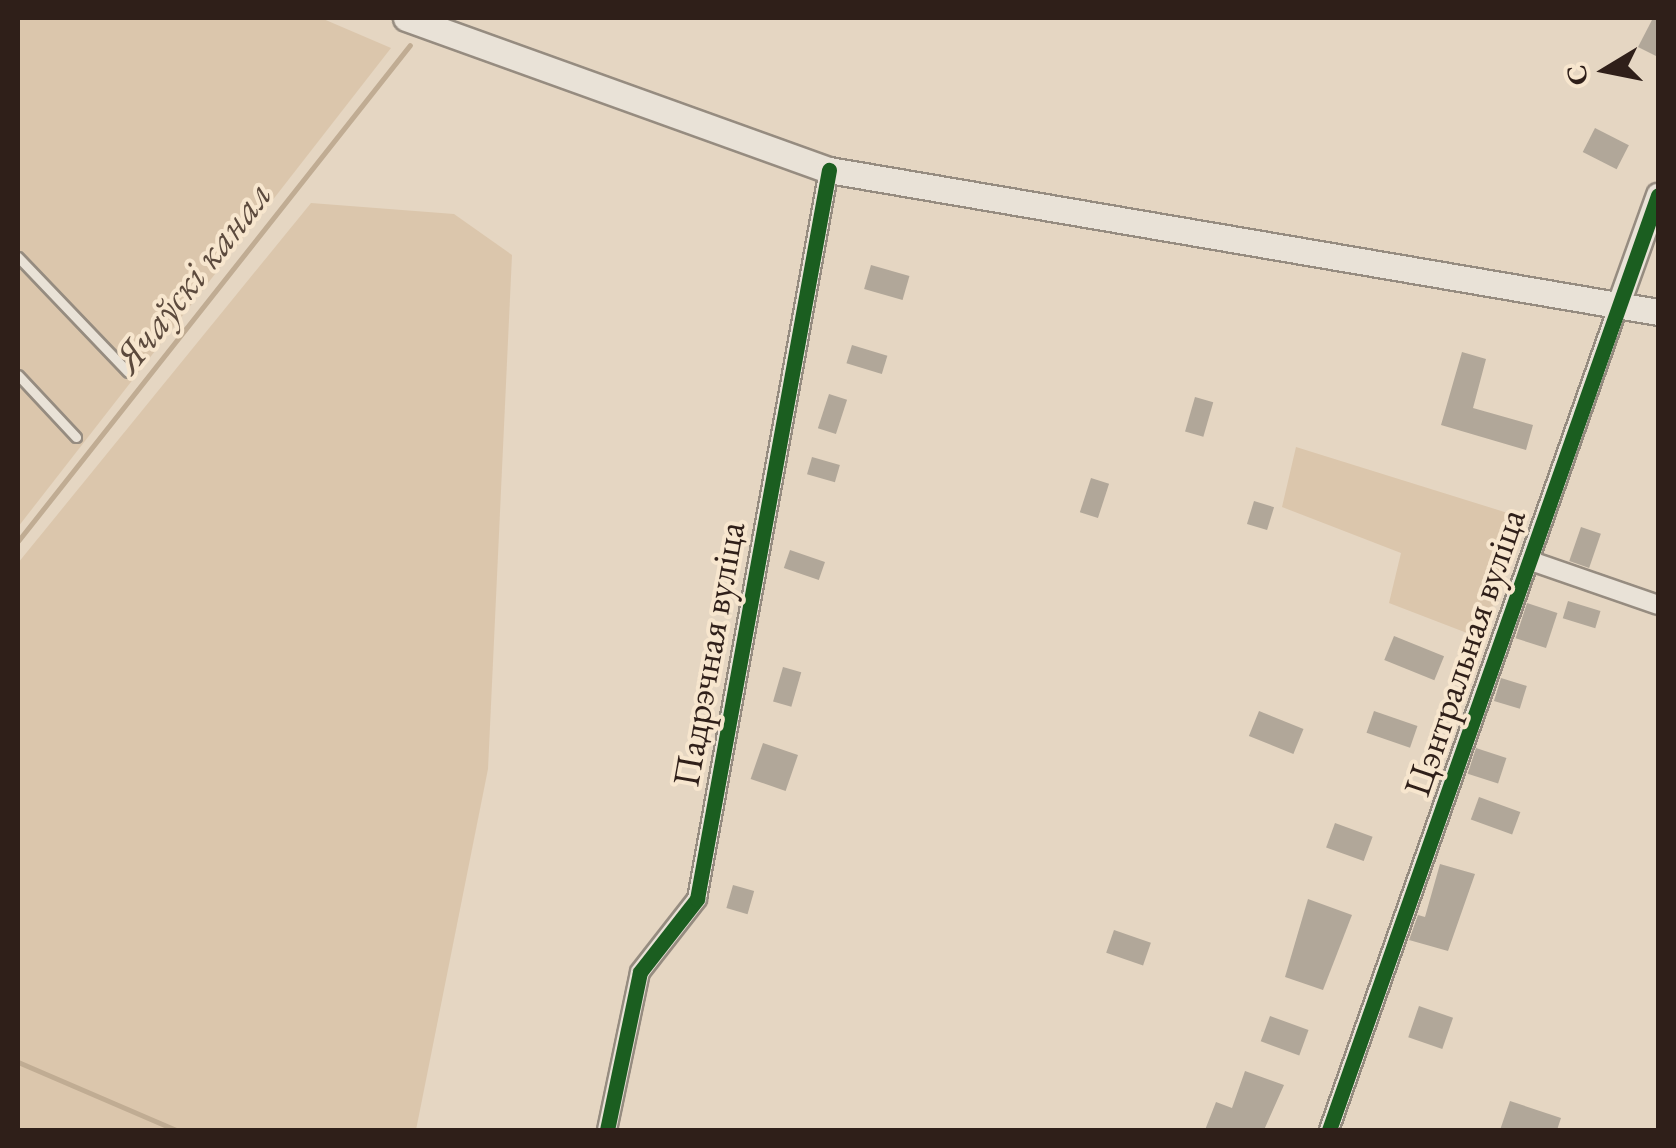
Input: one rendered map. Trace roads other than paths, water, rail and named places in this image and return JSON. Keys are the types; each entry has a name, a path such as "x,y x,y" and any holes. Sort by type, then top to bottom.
{"main road":[{"path":"406,18 829,170 1658,312"}],"street":[{"name":"Падрэчная вуліца","path":"607,1130 640,972 697,899 829,170"},
{"name":"Цэнтральная вуліца","path":"1330,1130 1658,195"},
{"path":"1531,562 1658,605"}],"lane":[{"path":"18,257 128,372"},
{"path":"18,375 76,437"}],"waterway":[{"name":"Ячаўскі канал","path":"18,541 410,45"},
{"path":"18,1062 176,1130"}]}
